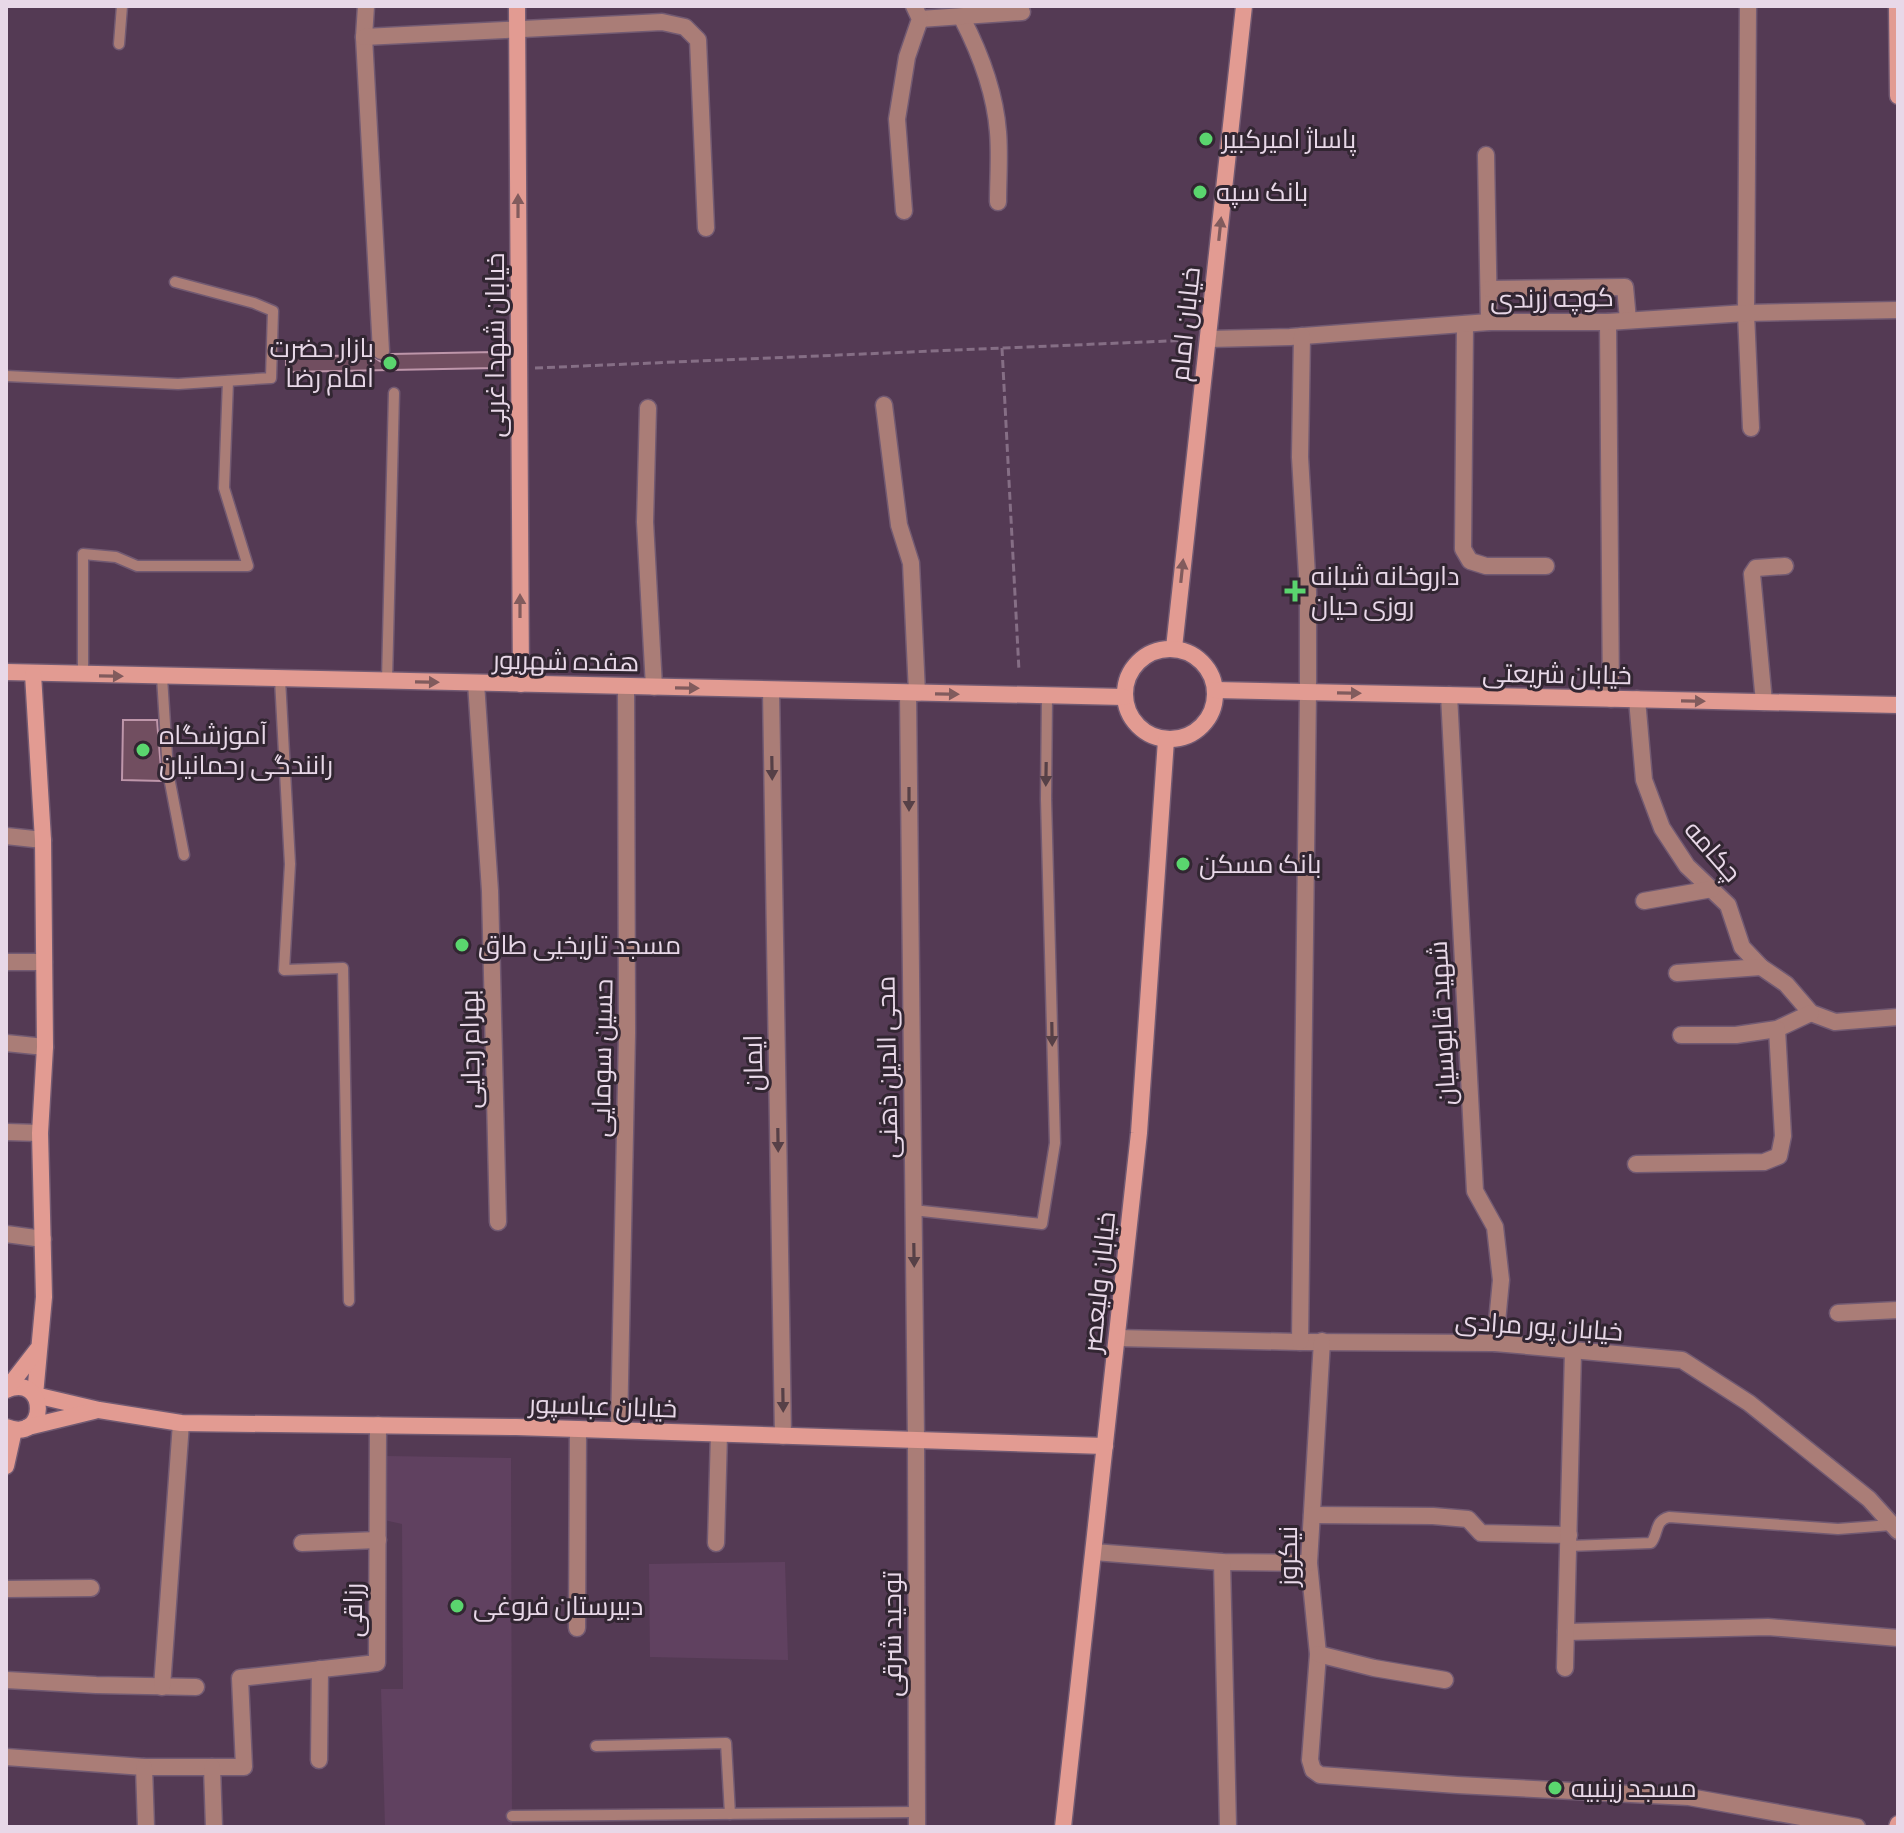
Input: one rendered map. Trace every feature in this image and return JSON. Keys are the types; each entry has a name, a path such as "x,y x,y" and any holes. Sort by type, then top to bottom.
{"main road":[{"name":"خیابان شهدا غربی","path":"517,6 521,684"},
{"name":"خیابان امام","path":"1174,648 1244,6"},
{"path":"1897,6 1898,96"},
{"path":"1174,648 1197,657 1207,666 1215,690 1214,706 1196,732 1166,740 1142,730 1133,721 1124,697 1133,667 1144,656 1174,648"},
{"name":"هفده شهریور","path":"6,672 1124,697"},
{"path":"6,1466 16,1428 38,1416 35,1395 37,1350 44,1297 40,1133 45,1047 43,840 33,674"},
{"name":"خیابان شریعتی","path":"1215,690 1898,705"},
{"name":"خیابان ولیعصر","path":"1063,1827 1139,1133 1166,740"},
{"path":"6,1390 37,1350"},
{"name":"خیابان عباسپور","path":"6,1390 24,1387 35,1395 99,1410 181,1423 619,1430 1105,1446"},
{"name":"خیابان عباسپور","path":"16,1428 99,1410"}],"street":[{"path":"366,6 364,37 381,351"},
{"path":"1748,6 1746,313 1751,428"},
{"path":"904,211 897,119 917,13 962,18 1022,12"},
{"path":"962,18 988,81 998,130 998,202"},
{"path":"364,37 662,22 685,27 698,40 706,228"},
{"path":"1486,155 1489,322"},
{"path":"1489,289 1625,287 1628,320"},
{"name":"کوچه زرندی","path":"1208,339 1302,336 1489,322 1608,322 1746,313 1898,310"},
{"path":"1608,322 1611,699"},
{"path":"1465,324 1463,549 1470,561 1486,566 1546,566"},
{"path":"1300,1342 1308,692 1308,592 1300,457 1302,336"},
{"name":"محی الدین ذهنی","path":"884,405 899,525 911,563 916,1440"},
{"path":"648,408 645,522 654,687"},
{"path":"1764,702 1752,574 1756,568 1785,566"},
{"name":"بهرام رجایی","path":"476,683 490,891 498,1222"},
{"name":"حسین سومایی","path":"619,1430 627,1033 626,687"},
{"name":"ایمان","path":"771,690 783,1436"},
{"name":"شهید قابوسیان","path":"1449,695 1475,1191 1495,1227 1501,1280 1495,1343"},
{"name":"چکامه","path":"1637,699 1644,780 1662,828 1687,866 1728,905 1742,947 1761,967 1786,984 1811,1013"},
{"path":"6,836 43,840"},
{"path":"1644,901 1712,889"},
{"path":"6,962 44,962"},
{"path":"1677,973 1761,967"},
{"path":"1681,1035 1736,1035 1777,1029 1811,1013 1835,1022 1898,1017"},
{"path":"1636,1164 1764,1162 1779,1156 1783,1136 1777,1029"},
{"path":"6,1043 45,1047"},
{"path":"6,1132 40,1133"},
{"path":"6,1234 43,1239"},
{"path":"1838,1313 1898,1310"},
{"name":"خیابان پور مرادی","path":"1117,1338 1495,1343 1682,1360 1749,1403 1869,1499 1895,1528"},
{"name":"نیکروز","path":"1322,1341 1309,1563 1318,1654 1310,1760 1313,1770 1320,1775 1457,1785 1689,1797 1857,1827"},
{"path":"1565,1668 1573,1352"},
{"path":"162,1687 181,1423"},
{"name":"رزاقی","path":"212,1767 244,1767 240,1678 377,1663 378,1425"},
{"path":"577,1628 578,1429"},
{"path":"716,1543 719,1434"},
{"name":"توحید شرقی","path":"916,1440 917,1820"},
{"path":"1312,1515 1468,1519 1481,1533 1569,1541"},
{"path":"302,1543 378,1540"},
{"path":"1094,1552 1222,1562 1309,1563"},
{"path":"1222,1562 1228,1827"},
{"path":"6,1589 91,1588"},
{"path":"1566,1632 1768,1627 1898,1638"},
{"path":"1318,1654 1374,1668 1445,1680"},
{"path":"319,1760 320,1669"},
{"path":"6,1680 196,1687"},
{"path":"6,1757 144,1767 212,1767 214,1827"},
{"path":"144,1767 146,1827"}],"lane":[{"path":"119,44 122,6"},
{"path":"6,376 178,384 271,378 273,311 175,282"},
{"path":"83,675 83,554 116,557 137,566 248,566 224,488 228,381"},
{"path":"387,681 394,393"},
{"path":"162,677 168,772 184,855"},
{"path":"280,679 290,864 284,970 343,968 349,1301"},
{"path":"913,1210 1042,1224 1055,1143 1046,799 1047,696"},
{"path":"1569,1541 1651,1543 1656,1537 1657,1524 1669,1517 1838,1529 1895,1528"},
{"path":"596,1746 726,1743 730,1814"},
{"path":"512,1816 596,1821 730,1814 917,1820"}],"path":[{"path":"519,369 1208,339"},
{"path":"1002,348 1019,671"}],"shaded area":[{"name":"دبیرستان فروغی","path":"386,1456 511,1458 512,1827 385,1827 381,1689 403,1689 402,1524 384,1520"},
{"path":"785,1562 788,1660 650,1657 649,1564"}],"building":[{"name":"بازار حضرت امام رضا","path":"494,352 495,368 286,372 286,357 371,355 381,362 388,360 391,354"},
{"name":"آموزشگاه رانندگی رحمانیان","path":"123,720 157,720 162,781 122,780"}],"place":[{"name":"پاساژ امیرکبیر","path":"1206,139"},
{"name":"بانک سپه","path":"1200,192"},
{"name":"بازار حضرت امام رضا","path":"390,363"},
{"name":"داروخانه شبانه روزی حیان","path":"1295,591"},
{"name":"آموزشگاه رانندگی رحمانیان","path":"143,750"},
{"name":"بانک مسکن","path":"1183,864"},
{"name":"مسجد تاریخیی طاق","path":"462,945"},
{"name":"دبیرستان فروغی","path":"457,1606"},
{"name":"مسجد زینبیه","path":"1555,1788"}]}
